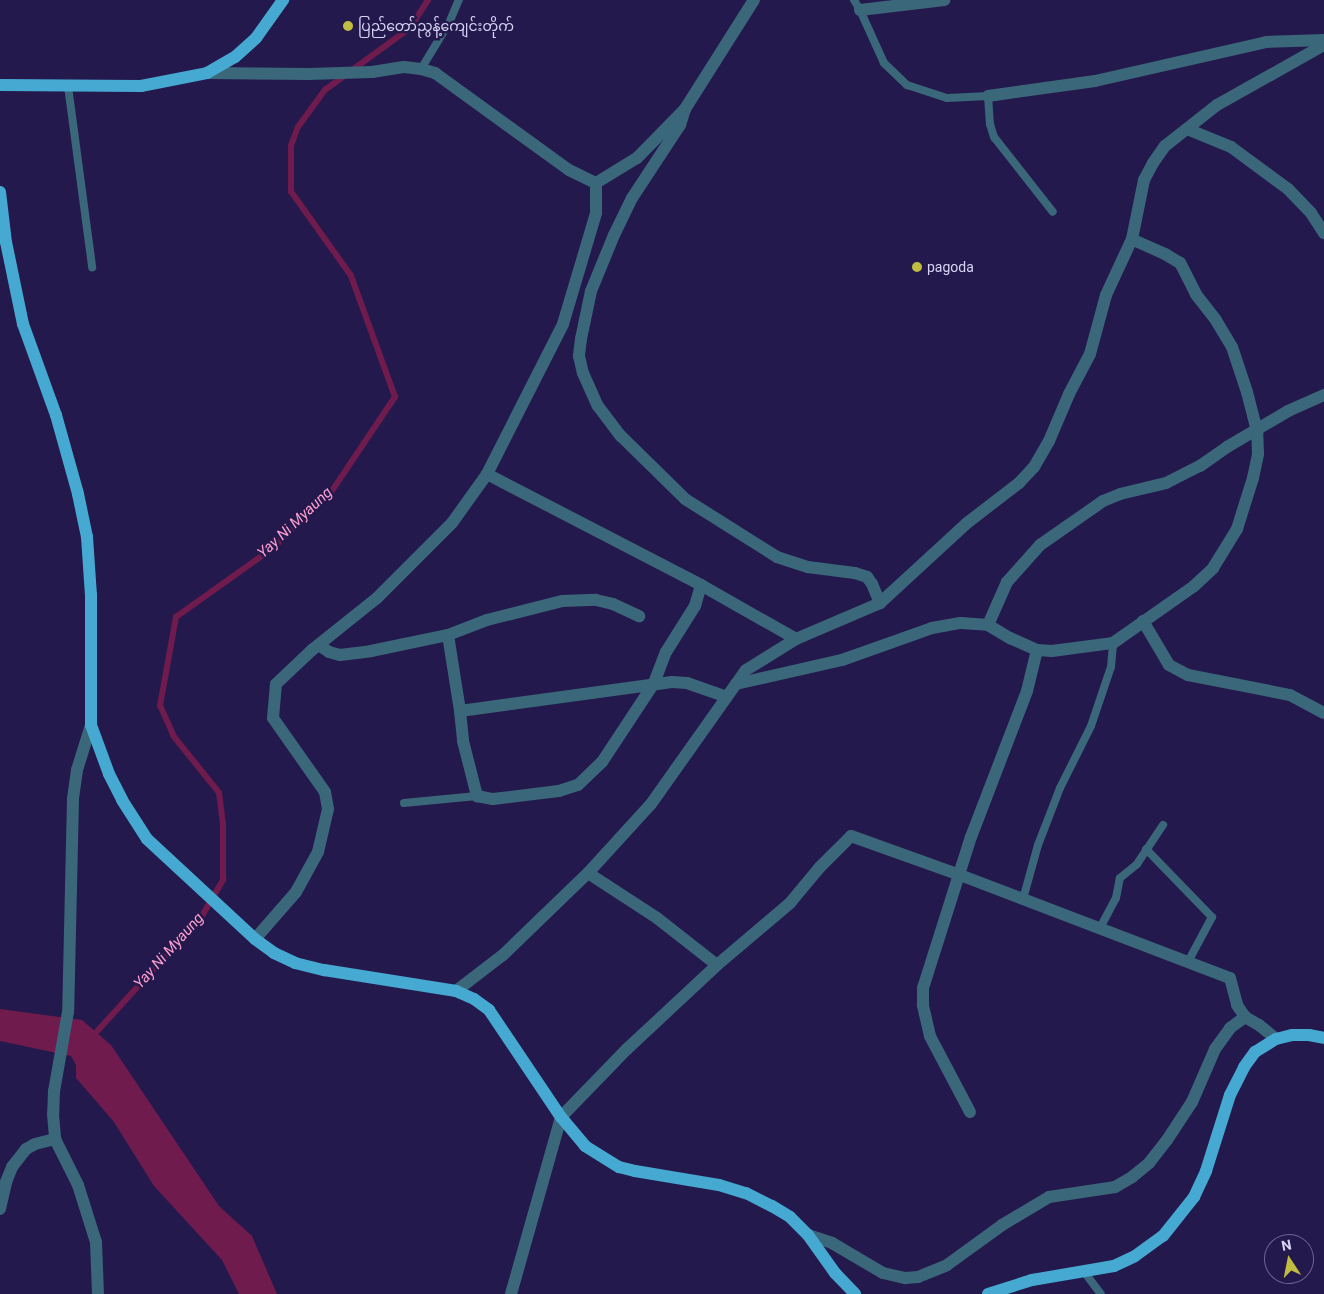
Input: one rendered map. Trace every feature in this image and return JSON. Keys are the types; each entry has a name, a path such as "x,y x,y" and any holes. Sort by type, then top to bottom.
{"main road":[{"path":"1,86 141,86 207,73 235,57 256,38 283,0"},
{"path":"0,192 6,242 23,324 56,415 78,494 86,537 91,595 92,725 109,774 122,800 147,839 227,911 255,939 274,953 310,966 456,991 474,999 489,1010 561,1117 584,1146 619,1166 635,1172 719,1185 746,1193 790,1217 808,1235 835,1273 855,1294"},
{"path":"988,1294 1032,1280 1114,1266 1135,1256 1163,1236 1194,1196 1206,1171 1230,1095 1244,1067 1256,1052 1276,1039 1292,1035 1324,1038"}],"street":[{"path":"596,183 637,158 685,110 754,0"},
{"path":"857,5 944,0"},
{"path":"988,96 1095,81 1266,42 1324,40"},
{"path":"456,991 503,955 588,873 651,804 746,670 796,639 880,604 968,523 1019,483 1034,467 1049,441 1069,394 1090,354 1106,295 1132,239 1144,180 1153,163 1165,146 1217,105 1324,45"},
{"path":"207,73 309,74 372,72 404,67 421,69 435,73 569,170 596,183"},
{"path":"685,110 680,125 632,198 614,235 591,291 581,339 580,356 583,373 598,406 621,436 685,498 777,557 808,567 855,573 866,577 872,584 880,604"},
{"path":"1187,129 1231,147 1280,184 1311,213 1324,233"},
{"path":"255,939 296,892 318,852 328,808 325,792 273,718 276,684 319,645 377,598 452,523 487,474 563,324 596,213 596,183"},
{"path":"736,684 842,660 932,628 962,623 988,625 1010,638 1037,650 1052,651 1113,643 1194,586 1213,568 1226,551 1237,529 1253,478 1258,454 1257,431 1247,392 1232,347 1216,320 1196,294 1180,263 1132,239"},
{"path":"988,625 1007,582 1048,540 1103,501 1120,494 1166,483 1200,466 1227,447 1288,411 1324,395"},
{"path":"487,474 702,585 796,639"},
{"path":"448,635 460,712 462,741 477,796 494,799 559,791 578,785 602,762 654,683 666,652 695,606 702,585"},
{"path":"319,645 330,652 340,655 448,635 487,620 562,601 596,600 613,604 639,616"},
{"path":"1143,621 1169,665 1182,672 1188,675 1290,695 1324,713"},
{"path":"970,1112 930,1036 923,1005 923,988 971,838 1027,691 1037,650"},
{"path":"460,712 654,683 687,683 727,697"},
{"path":"92,725 77,770 73,799 68,1012 54,1091 56,1139 78,1185 96,1242 98,1294"},
{"path":"511,1294 561,1117 628,1049 717,965 790,903 851,836 960,874 1230,978 1237,1005 1245,1017 1259,1024 1276,1039"},
{"path":"588,873 657,918 717,965"},
{"path":"808,1235 832,1243 883,1273 906,1278 918,1277 947,1265 1002,1225 1049,1197 1115,1187 1132,1177 1149,1163 1167,1140 1192,1102 1215,1049 1230,1028 1245,1017"},
{"path":"0,1209 6,1182 12,1167 26,1149 35,1144 56,1139"}],"lane":[{"path":"421,69 449,23 459,0"},
{"path":"857,5 884,63 907,85 947,98 988,96 990,124 994,137 1053,212"},
{"path":"68,86 92,267"},
{"path":"1023,899 1028,876 1041,837 1060,788 1094,717 1111,666 1113,643"},
{"path":"404,803 477,796"},
{"path":"1100,928 1116,898 1120,878 1137,864 1163,824"},
{"path":"1146,849 1212,917 1188,962"},
{"path":"1085,1272 1102,1294"}],"shaded area":[{"path":"0,1009 82,1020 111,1045 219,1206 252,1236 277,1294 239,1294 222,1260 154,1186 114,1122 76,1078 76,1065 71,1056 0,1041"}],"waterway":[{"name":"Yay Ni Myaung","path":"92,1037 202,916 223,880 223,825 219,793 174,737 160,706 176,617 273,548 330,494 395,397 351,276 291,192 291,146 298,127 325,90 410,28 428,0"}],"place":[{"name":"ပြည်‌‌တော်ညွန့်ကျေင်းတိုက်","path":"348,26"},
{"name":"pagoda","path":"917,267"}]}
